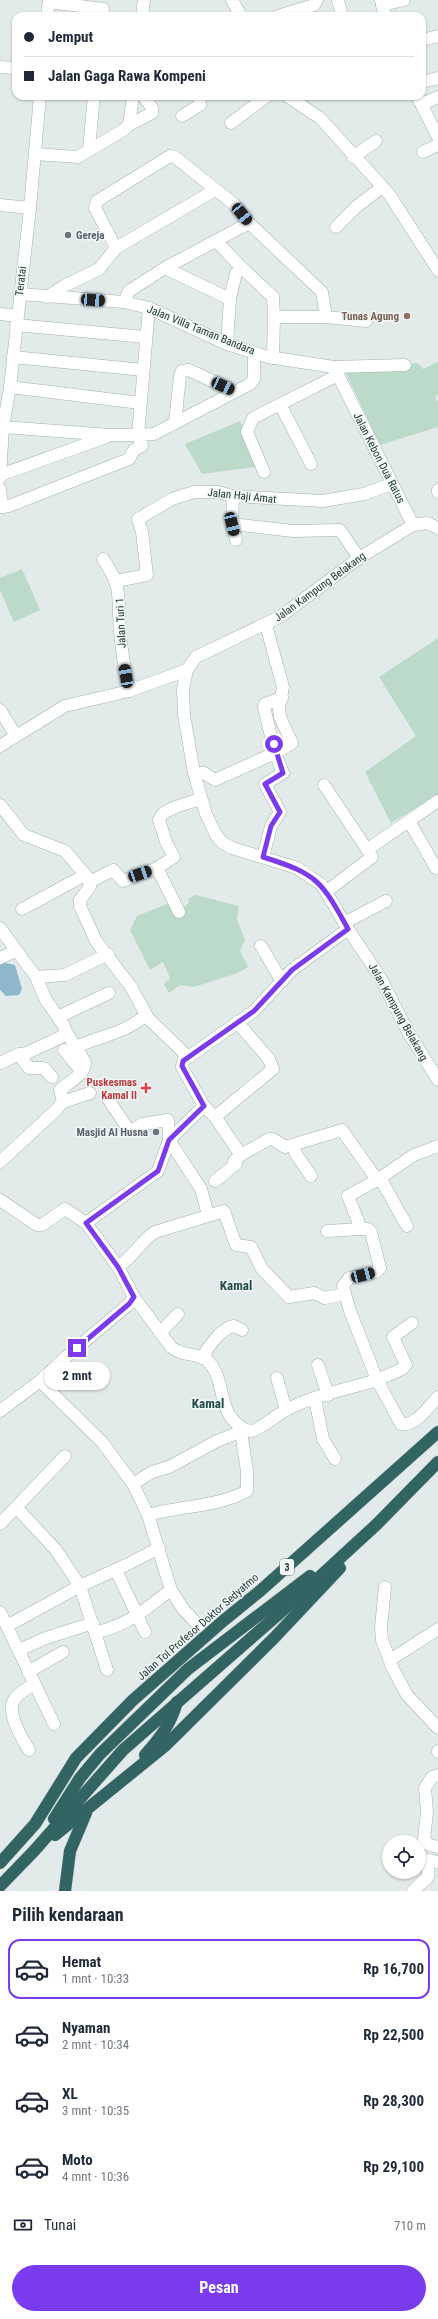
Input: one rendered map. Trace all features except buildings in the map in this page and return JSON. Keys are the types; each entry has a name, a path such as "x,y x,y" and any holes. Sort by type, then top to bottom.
{"highway":[{"name":"Jalan Tol Profesor Doktor Sedyatmo","path":"0,1863 35,1824 76,1758 133,1700 223,1621 272,1581 438,1432"},
{"path":"0,1886 34,1852 123,1750 289,1605 377,1524 438,1462"},
{"path":"34,1852 166,1745 274,1638 350,1557 377,1524"},
{"path":"34,1852 80,1778 110,1744 188,1669 354,1545"},
{"path":"112,1788 164,1732 173,1718 177,1702"},
{"path":"65,1891 71,1847 89,1808"}],"street":[{"path":"142,12 144,0"},
{"path":"232,0 239,12"},
{"path":"291,12 314,5 317,0"},
{"path":"338,0 341,12"},
{"path":"382,7 404,0"},
{"path":"48,12 49,1 104,8"},
{"path":"426,39 438,36"},
{"path":"0,67 12,68"},
{"path":"426,81 438,78"},
{"path":"426,99 438,98"},
{"name":"Teratai","path":"1,473 3,427 10,387 30,208 40,100"},
{"path":"89,149 94,100"},
{"path":"129,125 132,100"},
{"path":"35,154 74,158 125,129 153,110 146,100"},
{"path":"182,116 200,105 199,100"},
{"path":"231,123 262,100"},
{"path":"293,100 320,118 353,157 389,194 438,270"},
{"path":"420,100 438,137"},
{"path":"353,157 376,141"},
{"path":"423,152 438,145"},
{"path":"116,248 95,204 170,156 175,157 235,205 249,223 322,292 326,318"},
{"path":"336,227 356,207 382,186"},
{"path":"47,297 64,286 99,269 116,248 215,190"},
{"path":"0,205 30,208"},
{"path":"124,302 129,291 165,268 249,223"},
{"path":"216,241 273,297 273,358"},
{"path":"165,268 230,299"},
{"path":"227,344 230,299 236,273 242,268"},
{"name":"Jalan Villa Taman Bandara","path":"20,294 124,302 149,308 227,344 273,358 336,371 405,365"},
{"path":"0,489 2,504 3,506 8,506 129,459 134,450 142,446 138,436 145,337 149,308"},
{"path":"0,314 17,321 145,337"},
{"path":"274,317 326,318 366,321"},
{"path":"3,427 110,436 149,436 253,381 254,353"},
{"path":"13,357 143,370"},
{"path":"175,422 180,376 182,371 189,370 234,391"},
{"path":"264,472 247,432 254,418 281,406 336,371"},
{"name":"Jalan Kebon Dua Ratus","path":"336,371 413,525"},
{"path":"10,387 140,403"},
{"path":"281,406 310,464"},
{"path":"1,473 110,436"},
{"name":"Jalan Haji Amat","path":"116,581 147,575 142,532 138,519 139,517 172,499 194,492 218,492 233,498 323,501 364,494 392,484"},
{"path":"233,498 232,524 236,540"},
{"path":"413,525 427,523 438,528"},
{"path":"232,524 293,531 340,530 359,558"},
{"name":"Jalan Kampung Belakang","path":"0,746 65,706 129,691 187,670 200,655 266,625 305,600 359,558 413,525"},
{"name":"Jalan Turi 1","path":"103,559 116,581 120,595 122,647 129,691"},
{"path":"194,774 204,773 215,780 275,753 292,743 280,717 279,708 283,687 266,625"},
{"name":"Jalan Kampung Belakang","path":"187,670 182,704 194,774 209,822 222,842 232,848 297,868 318,882 327,891 346,926 380,977 408,1032 438,1080"},
{"path":"263,857 271,826 280,812 265,784 283,774 275,753 264,707 265,704 282,698"},
{"path":"0,710 16,736"},
{"path":"324,785 372,856 371,860 327,891"},
{"path":"22,910 87,879 113,870 123,881 157,868 174,856 166,842 159,817 169,810 201,799"},
{"path":"368,849 438,801"},
{"path":"0,805 24,835 60,848 72,858 87,879 90,890 80,900 81,911 96,941 108,954 146,1015 188,1057"},
{"path":"409,821 436,868"},
{"path":"157,868 179,912"},
{"path":"241,1155 215,1118 204,1106 182,1066 183,1061 263,1003 281,980 346,926 386,901"},
{"path":"0,928 15,951 36,977 46,1000 65,1030 70,1049 82,1072 60,1090 63,1102"},
{"path":"261,946 281,980"},
{"path":"0,958 15,951"},
{"path":"36,977 65,975 108,954"},
{"path":"58,1017 109,993"},
{"path":"70,1049 100,1037 127,1029 146,1015"},
{"path":"215,1118 273,1069 270,1058 237,1022"},
{"path":"0,1063 19,1054 29,1052 61,1037 65,1030"},
{"path":"19,1054 19,1057 29,1068 44,1068 52,1077"},
{"path":"0,1162 63,1102 90,1093"},
{"path":"86,1223 158,1171 169,1140 168,1120 142,1124 132,1130 129,1130 108,1099"},
{"path":"169,1140 204,1106"},
{"path":"215,1181 236,1164 234,1161 241,1155 269,1139 273,1139 283,1148 337,1130 342,1130 378,1179 407,1226"},
{"path":"169,1140 201,1190 208,1216"},
{"path":"292,1145 296,1154 311,1176"},
{"path":"361,1228 348,1196 378,1179 414,1155 438,1146"},
{"path":"0,1200 36,1225 42,1225 65,1209 86,1223 118,1267 134,1297 160,1333 179,1353 206,1360 216,1372 230,1415 243,1431 247,1471 247,1491 228,1499 174,1508 148,1515"},
{"path":"118,1267 131,1258 149,1236 155,1232 224,1211 236,1245 251,1247 262,1269 289,1297 314,1294 325,1298 345,1294"},
{"path":"327,1230 361,1228 368,1229 372,1232 380,1268 376,1272 346,1279 343,1286 377,1380 401,1424 406,1426 412,1422 438,1397"},
{"path":"0,1412 40,1382 66,1357 129,1304 134,1297"},
{"path":"160,1333 178,1314"},
{"path":"133,1484 152,1472 169,1467 217,1441 243,1431 258,1429 272,1417 286,1410 315,1399 377,1380 402,1369 406,1365 393,1338 412,1323"},
{"path":"202,1358 213,1342 229,1328 234,1326 242,1330"},
{"path":"318,1365 328,1395"},
{"path":"277,1378 286,1410"},
{"path":"40,1382 102,1442 133,1484 148,1515 171,1590 183,1609 199,1626"},
{"path":"315,1399 323,1439 334,1459"},
{"path":"0,1524 17,1508 65,1456"},
{"path":"17,1508 56,1550 80,1586 95,1627 107,1670"},
{"path":"7,1626 80,1586 159,1548"},
{"path":"116,1570 145,1632"},
{"path":"385,1587 380,1627 382,1640 390,1660 408,1695 438,1728"},
{"path":"19,1650 46,1638 95,1627 113,1627 138,1616 171,1590"},
{"path":"0,1612 54,1724"},
{"path":"390,1660 438,1629"},
{"path":"28,1672 63,1652"},
{"path":"29,1750 13,1716 12,1703 15,1698 34,1684"},
{"path":"438,1775 432,1777 425,1788 427,1812 424,1839 429,1844 438,1847"},
{"path":"412,1891 428,1877 428,1860 438,1862"}],"green space":[{"path":"438,362 438,395 435,397 438,402 438,427 380,445 345,371 418,363 423,369"},
{"path":"240,421 261,466 202,474 185,444"},
{"path":"22,569 40,610 14,622 0,590 0,578"},
{"path":"438,638 438,795 391,823 365,772 416,736 379,677"},
{"path":"196,895 239,906 237,920 245,940 240,951 248,967 238,973 194,987 180,985 169,993 164,984 170,978 163,962 150,970 130,930 137,916 172,902 177,911 189,903 188,899"}],"water":[{"path":"5,963 15,965 22,989 19,995 6,996 0,990 0,965"}],"place":[{"name":"Gereja","path":"68,235"},
{"name":"Tunas Agung","path":"407,316"},
{"name":"Puskesmas Kamal II","path":"146,1088"},
{"name":"Masjid Al Husna","path":"156,1132"}],"district":[{"name":"Kamal","path":"236,1285"},
{"name":"Kamal","path":"208,1403"}],"route":[{"path":"77,1348 129,1304 134,1297 118,1267 86,1223 158,1171 167,1142 204,1106 182,1066 183,1061 254,1011 263,1003 281,980 292,970 348,929 327,891 322,885 297,868 263,857 271,826 280,812 276,803 273,802 265,784 283,774 275,753 274,744"}]}
